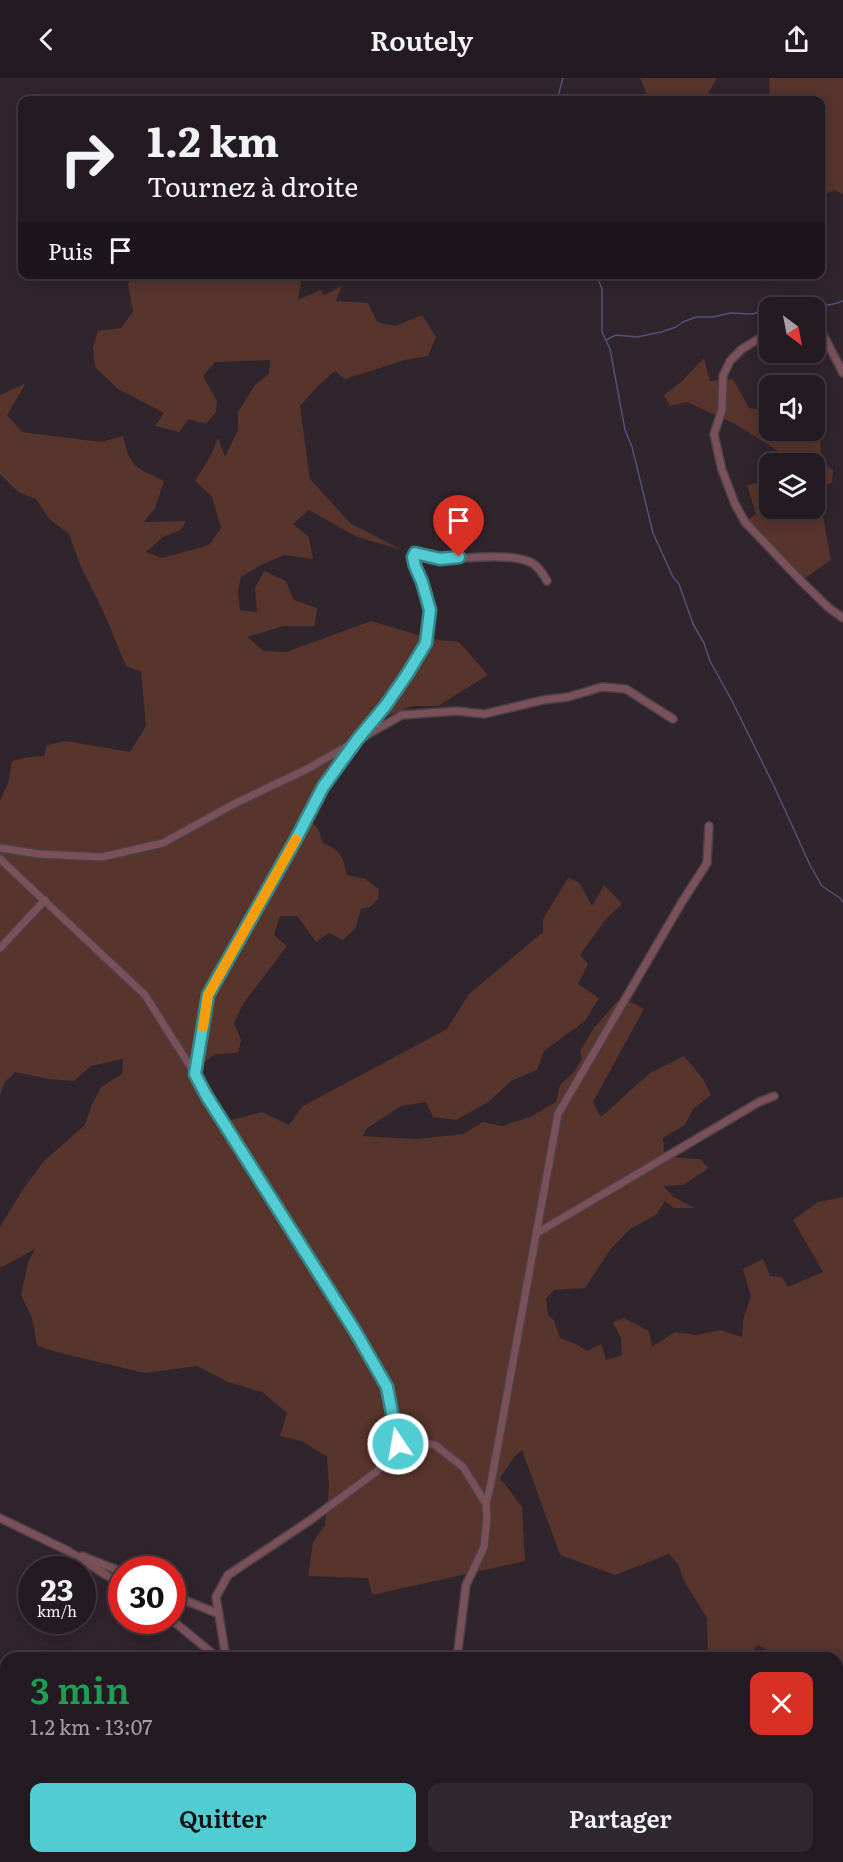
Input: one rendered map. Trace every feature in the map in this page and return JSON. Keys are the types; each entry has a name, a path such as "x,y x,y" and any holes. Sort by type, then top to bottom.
{"street":[{"path":"825,338 843,373"},
{"path":"759,339 742,349 730,361 723,376 722,410 714,434 722,470 735,504 745,522 801,581 843,618"},
{"path":"195,1074 208,995 323,787 386,705 426,643 430,610 415,566 413,557 415,553 440,559 477,556 517,558 532,563 542,572 547,581"},
{"path":"0,848 39,854 102,857 163,843 234,804 306,769 402,715 457,711 484,714 543,700 568,697 602,687 626,689 673,719"},
{"path":"458,1652 466,1585 484,1547 486,1504 492,1483 558,1114 707,863 709,826"},
{"path":"0,859 145,995 355,1331 387,1387 398,1444"},
{"path":"0,948 45,900"},
{"path":"537,1233 759,1102 774,1096"},
{"path":"225,1652 216,1597 228,1575 309,1521 376,1472 398,1444 411,1441 435,1445 463,1467 486,1504"},
{"path":"0,1518 68,1551 108,1567"},
{"path":"68,1551 108,1576"},
{"path":"186,1601 219,1614"},
{"path":"186,1632 211,1652"}],"shaded area":[{"path":"640,78 717,78 707,96 647,96"},
{"path":"769,78 843,78 843,194 834,190 825,194 825,96 770,96"},
{"path":"132,279 301,279 298,300 320,290 324,295 342,286 336,301 368,303 377,322 395,326 422,315 436,337 428,356 405,360 345,379 335,371 300,406 310,479 350,523 402,550 357,537 309,510 293,524 309,537 313,559 284,555 241,577 238,592 240,610 257,612 255,588 264,571 286,581 294,600 317,608 315,626 284,626 247,637 264,651 286,652 371,621 432,639 459,642 488,675 438,706 413,706 377,720 332,763 297,823 313,823 319,830 322,842 340,854 347,875 365,879 379,889 378,899 370,907 361,909 355,929 343,940 329,933 316,942 297,916 280,916 274,935 287,946 243,1004 234,1023 241,1040 238,1053 216,1054 187,1073 220,1123 262,1112 289,1125 303,1106 447,1029 469,994 543,932 543,919 568,878 579,882 592,906 604,885 622,904 606,919 580,955 588,964 578,984 599,998 585,1021 544,1051 537,1070 511,1081 487,1103 456,1120 433,1117 426,1102 401,1106 366,1129 363,1136 416,1139 463,1134 483,1122 502,1126 530,1117 556,1102 560,1085 573,1073 582,1059 580,1051 594,1028 621,997 644,1009 593,1102 601,1117 650,1073 684,1056 703,1079 711,1095 693,1109 685,1125 663,1138 664,1152 679,1158 700,1159 709,1168 683,1185 663,1186 674,1197 694,1208 674,1208 665,1201 657,1214 629,1230 610,1250 585,1288 554,1290 546,1299 548,1315 554,1320 560,1338 587,1351 601,1344 606,1360 622,1355 621,1338 613,1322 624,1318 649,1331 652,1347 675,1332 697,1335 720,1330 742,1337 743,1320 751,1296 743,1269 763,1259 770,1276 782,1277 788,1287 823,1272 793,1220 818,1202 843,1197 843,1652 772,1652 757,1645 753,1652 708,1652 707,1618 684,1581 678,1564 669,1554 615,1575 560,1555 522,1450 514,1457 500,1478 522,1507 525,1561 372,1595 368,1578 308,1576 313,1542 325,1525 329,1487 327,1457 302,1441 280,1436 287,1413 262,1392 228,1382 197,1366 145,1373 37,1346 32,1318 21,1295 28,1263 35,1249 0,1268 0,1227 25,1186 45,1160 85,1125 101,1087 122,1074 123,1059 91,1066 74,1081 48,1079 15,1072 5,1082 0,1095 0,801 8,783 12,761 44,756 47,745 66,741 130,752 146,726 141,672 126,666 103,611 81,567 69,534 50,520 36,499 18,492 0,474 0,395 26,383 7,415 22,432 101,442 123,436 135,465 164,481 155,508 144,522 186,521 181,530 163,537 146,552 162,558 209,545 221,528 212,497 195,481 211,455 218,438 225,457 238,430 238,412 255,385 269,374 270,360 215,362 203,376 217,401 216,412 206,424 189,419 179,432 155,426 164,413 118,389 95,367 93,347 98,331 121,328 133,312 128,284"},
{"path":"704,358 710,381 733,379 749,408 759,409 759,439 735,424 687,402 670,406 664,395 681,382"},
{"path":"762,441 820,441 821,453 781,453"},
{"path":"825,464 833,470 832,483 825,485"},
{"path":"759,482 759,519 823,519 831,560 801,581 745,522 756,514 747,485"}],"waterway":[{"path":"558,96 563,78"},
{"path":"598,279 602,289 602,332 610,349 625,430 632,447 653,533 673,577 679,584 693,624 704,643 710,661 774,786 810,865 822,886 843,902"},
{"path":"825,305 843,301"},
{"path":"606,340 616,335 637,337 661,332 696,317 759,312"}],"slow traffic":[{"path":"203,1027 208,995 296,839"}],"route":[{"path":"398,1444 387,1387 355,1331 195,1074 208,995 323,787 386,705 426,643 430,610 415,566 413,557 415,553 440,559 459,557"}]}
